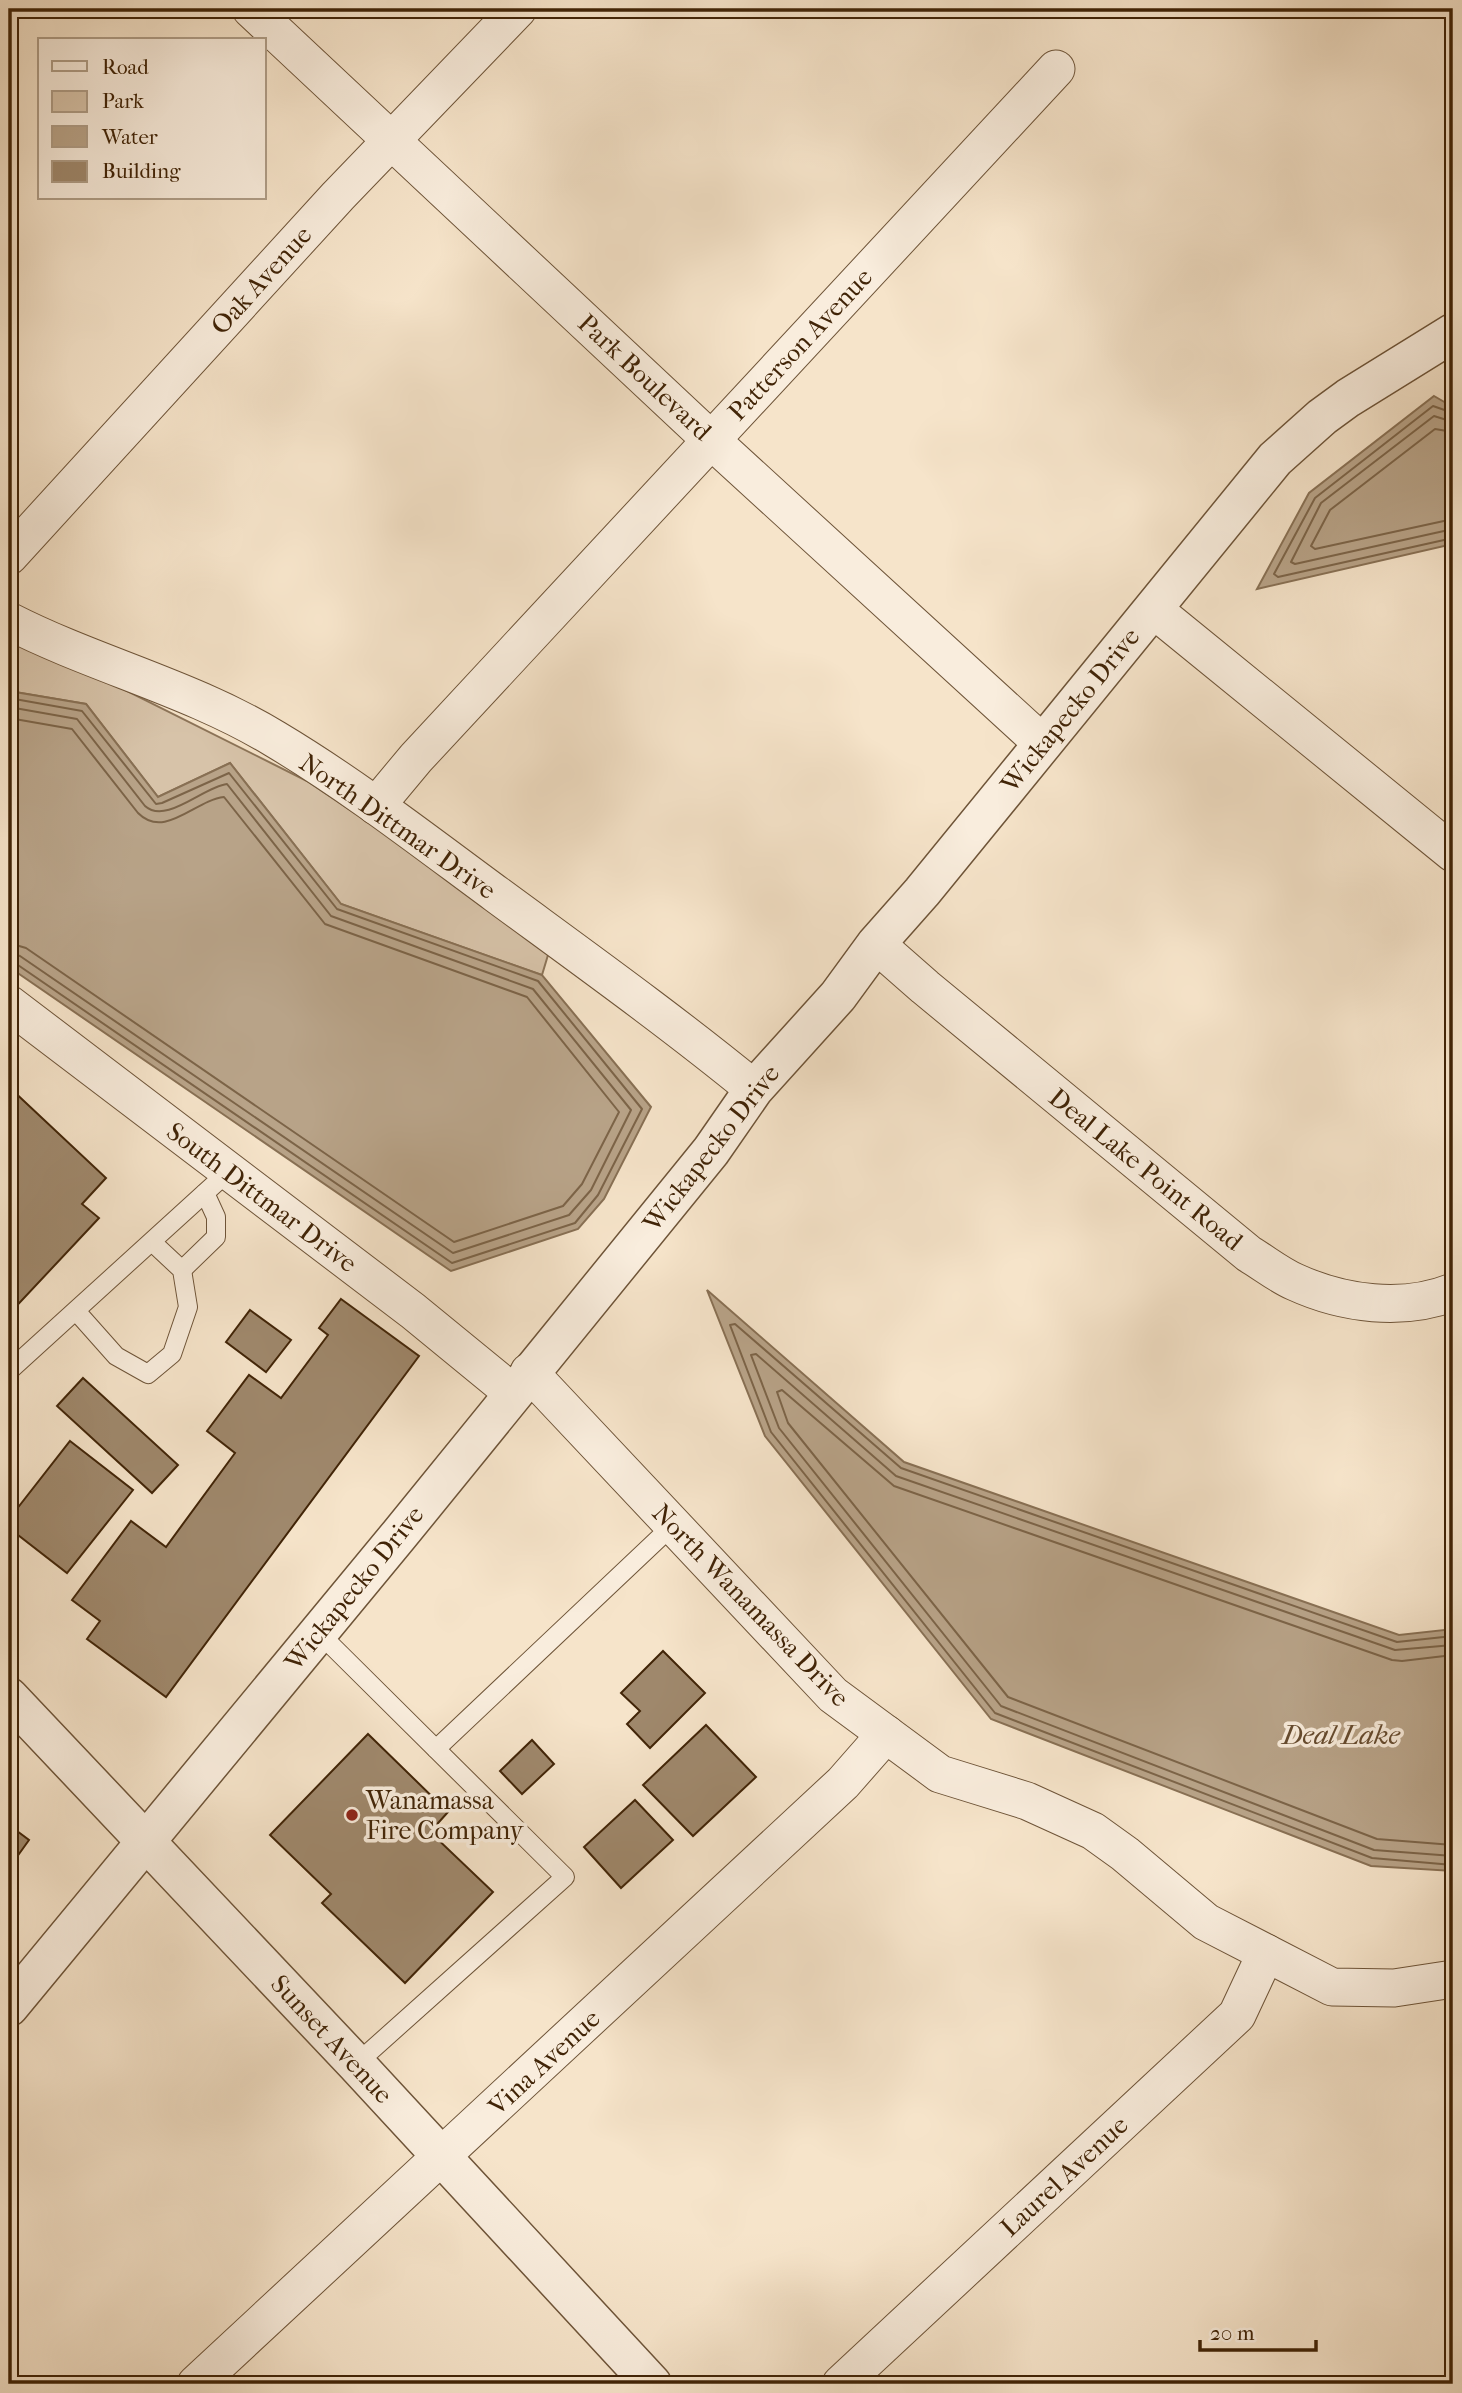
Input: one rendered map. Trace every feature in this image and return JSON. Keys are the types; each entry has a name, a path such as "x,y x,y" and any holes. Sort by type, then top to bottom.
{"street":[{"name":"Park Boulevard","path":"251,9 711,440 1042,743"},
{"name":"Oak Avenue","path":"9,556 338,196 518,9"},
{"name":"Patterson Avenue","path":"376,806 416,758 1056,69"},
{"name":"Wickapecko Drive","path":"9,2007 711,1151 754,1089 838,996 876,944 922,892 1275,459 1348,398 1453,333"},
{"path":"1153,609 1453,853"},
{"name":"North Dittmar Drive","path":"9,621 52,643 167,686 228,713 275,739 376,806 700,1044 754,1089"},
{"name":"Deal Lake Point Road","path":"876,944 1249,1254 1292,1281 1328,1296 1360,1302 1406,1302 1453,1292"},
{"name":"South Dittmar Drive","path":"9,1004 217,1182 521,1382"},
{"name":"North Wanamassa Drive","path":"521,1382 673,1525 833,1695 940,1773 1027,1801 1093,1831 1125,1854 1206,1922 1332,1987 1394,1988 1453,1979"},
{"name":"Sunset Avenue","path":"9,1697 356,2064 652,2384"},
{"name":"Vina Avenue","path":"196,2384 843,1783 886,1734"},
{"name":"Laurel Avenue","path":"841,2384 1237,2015 1266,1953"}],"lane":[{"path":"9,1371 217,1182"},
{"path":"182,1270 216,1237 217,1182"},
{"path":"76,1311 116,1356 148,1374 172,1354 188,1307 182,1270 152,1242"},
{"path":"436,1749 673,1525"},
{"path":"318,1632 565,1877 356,2064"}],"green space":[{"path":"9,632 307,781 551,945 542,975 341,904 230,763 158,797 86,704 9,691"}],"water":[{"path":"1434,396 1453,407 1453,544 1257,589 1309,493"},
{"path":"9,691 86,704 158,797 230,763 341,904 542,975 651,1107 604,1199 578,1229 451,1271 9,967"},
{"name":"Deal Lake","path":"707,1290 904,1462 1399,1635 1453,1629 1453,1871 1371,1866 991,1719 765,1436"}],"building":[{"path":"9,1087 106,1178 82,1204 99,1218 9,1314"},
{"path":"341,1299 419,1356 166,1697 87,1639 100,1621 72,1600 131,1521 166,1547 235,1453 207,1431 249,1375 281,1398 328,1335 319,1328"},
{"path":"250,1310 291,1340 266,1372 226,1342"},
{"path":"83,1378 178,1465 152,1493 57,1406"},
{"path":"70,1441 133,1490 67,1573 9,1528 9,1519"},
{"path":"663,1651 705,1693 650,1748 627,1724 640,1711 621,1693"},
{"path":"706,1725 756,1777 693,1836 643,1785"},
{"path":"368,1734 448,1812 430,1832 493,1892 405,1983 322,1903 331,1894 270,1835"},
{"path":"532,1740 554,1764 522,1794 500,1771"},
{"path":"635,1800 673,1840 621,1888 584,1847"},
{"path":"9,1825 29,1840 9,1868"}],"place":[{"name":"Wanamassa Fire Company","path":"352,1815"}]}
